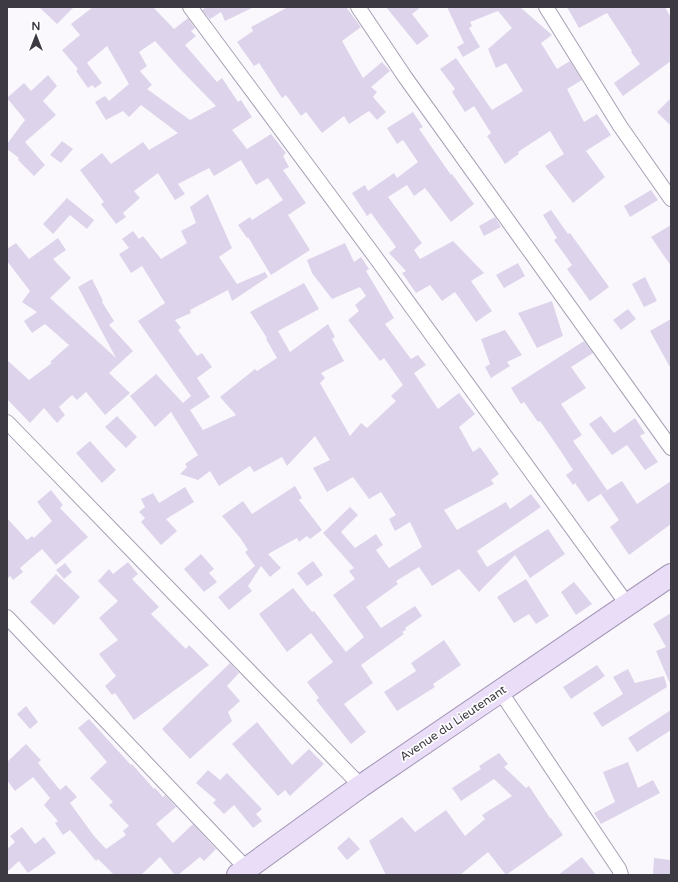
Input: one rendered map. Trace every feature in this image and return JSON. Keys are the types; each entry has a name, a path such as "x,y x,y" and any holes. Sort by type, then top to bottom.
{"main road":[{"name":"Avenue du Lieutenant","path":"242,872 361,786 626,604 671,575"}],"street":[{"path":"190,7 380,264 626,604"},
{"path":"358,7 409,83 671,448"},
{"path":"546,7 620,126 671,199"},
{"path":"7,422 361,786"},
{"path":"7,617 242,872"},
{"path":"500,691 619,869 621,875"}],"building":[{"path":"39,7 74,7 57,24"},
{"path":"93,7 153,7 174,29 188,18 195,28 191,31 196,36 185,45 217,82 222,78 238,102 241,100 252,117 232,130 247,149 271,134 286,153 283,156 289,167 283,170 306,203 288,215 310,250 271,275 248,237 247,238 238,225 250,217 252,220 283,200 268,178 256,185 241,160 214,176 209,168 178,184 185,194 175,200 158,173 134,191 140,198 123,213 126,217 116,224 101,204 104,202 80,170 102,153 111,164 143,142 149,150 178,133 141,105 129,117 123,111 106,120 95,102 105,96 109,101 129,84 107,46 87,63 102,83 95,88 92,85 88,88 76,71 78,69 62,50 80,35 71,24","holes":["155,41 216,106 190,120 147,89 152,85 140,71 147,66 139,52"]},
{"path":"207,7 254,7 225,21 221,12 210,19 202,10"},
{"path":"288,7 346,7 361,27 342,41 363,78 382,62 390,71 371,87 377,92 373,97 386,112 377,120 369,111 349,124 344,116 322,133 306,112 301,116 286,95 282,98 259,63 254,66 237,42 253,31 251,27"},
{"path":"386,7 421,7 412,14 429,36 417,45"},
{"path":"447,7 520,7 552,35 541,43 557,69 570,61 582,80 567,89 584,122 597,114 611,135 586,151 605,177 573,203 545,166 564,154 550,131 518,152 519,154 505,164 487,136 491,133 474,106 465,112 452,92 455,89 440,69 456,58 492,110 523,91 506,63 496,68 488,49 512,28 498,11 470,22 472,26 469,28 480,47 463,57 457,47 464,43"},
{"path":"567,7 665,7 671,18 671,61 623,96 614,83 640,64 631,52 632,51 607,13 579,28"},
{"path":"48,75 57,86 43,101 56,115 25,142 45,165 34,176 18,160 19,158 7,149 7,144 25,120 7,98 24,83 31,91"},
{"path":"671,98 671,126 657,112"},
{"path":"413,112 423,127 419,129 451,175 452,174 474,204 451,222 425,188 414,196 407,185 388,197 422,243 414,250 420,259 453,241 484,273 471,281 492,311 476,322 455,292 442,301 430,285 416,293 402,273 406,271 389,253 396,247 371,213 367,216 352,193 365,185 368,191 394,173 397,178 418,162 403,140 397,144 387,128"},
{"path":"62,141 73,149 61,163 50,155"},
{"path":"651,190 658,200 630,217 624,206"},
{"path":"208,194 232,248 219,257 237,284 265,272 268,277 232,301 228,290 190,310 191,313 175,320 181,328 178,330 197,356 202,353 212,367 197,378 210,397 190,410 203,430 236,415 220,397 255,369 257,371 277,358 266,339 267,338 250,312 304,283 319,309 278,331 290,352 328,324 335,337 332,339 344,361 321,373 325,378 320,383 350,436 361,423 367,428 396,401 391,396 403,385 384,358 380,361 348,320 359,311 355,305 366,296 360,287 332,299 312,273 307,260 345,243 354,262 361,257 369,269 366,271 394,318 385,324 411,359 418,355 426,365 414,373 438,409 459,393 475,414 459,427 473,452 480,447 499,474 491,480 494,484 444,510 457,530 506,502 510,509 531,494 541,507 477,551 487,567 548,529 565,554 530,578 515,555 479,592 459,569 432,586 419,567 396,581 398,584 366,607 381,628 415,606 422,616 405,628 406,630 402,632 404,634 361,665 373,683 344,704 366,732 351,744 316,700 319,698 307,682 333,662 311,633 287,652 259,614 293,588 312,612 314,611 346,652 364,637 333,595 355,579 349,571 354,568 323,533 350,507 358,515 341,532 355,548 376,534 383,545 376,550 389,568 422,547 410,522 395,531 389,519 396,515 381,492 369,499 353,477 327,492 313,468 330,460 315,436 287,466 282,457 254,472 250,466 219,486 210,471 198,480 180,474 187,467 185,464 198,455 171,412 155,427 130,396 156,374 183,403 191,396 138,321 165,303 142,266 131,273 119,254 129,248 122,239 133,231 139,239 143,236 161,259 187,243 181,231 196,223 190,207"},
{"path":"67,198 94,220 87,229 70,215 53,234 43,224"},
{"path":"551,210 568,234 570,233 609,287 590,301 567,269 572,265 554,240 557,238 543,215"},
{"path":"495,217 501,227 484,236 479,226"},
{"path":"671,225 671,266 651,237"},
{"path":"58,238 66,250 53,259 71,278 50,298 116,358 78,287 92,279 103,301 102,302 114,321 109,325 133,351 109,373 130,393 105,415 86,392 77,400 72,395 59,407 65,415 57,423 44,408 30,423 7,399 7,360 29,380 52,363 50,362 69,345 45,324 32,333 24,321 37,312 22,302 30,291 7,261 7,249 16,243 29,259"},
{"path":"518,263 525,276 504,288 496,275"},
{"path":"645,277 657,301 644,307 632,284"},
{"path":"552,301 563,336 537,348 518,313"},
{"path":"628,309 636,319 621,330 613,320"},
{"path":"671,319 671,369 650,331"},
{"path":"505,330 522,355 507,362 510,366 491,378 485,367 490,364 481,339"},
{"path":"584,341 593,353 571,367 586,388 561,404 582,435 573,441 607,490 588,502 575,483 573,485 566,475 573,470 560,450 540,421 538,422 524,402 521,404 511,388"},
{"path":"117,416 137,437 126,448 105,427"},
{"path":"601,416 614,433 635,418 645,433 640,436 658,462 645,470 627,445 612,455 589,424"},
{"path":"90,441 116,470 102,483 76,453"},
{"path":"622,481 637,504 671,481 671,524 629,555 610,527 619,520 601,494"},
{"path":"295,486 302,498 299,500 322,530 310,539 307,536 299,542 297,538 268,554 281,568 270,577 261,566 248,586 252,591 229,610 218,597 255,566 245,552 248,550 241,539 222,516 243,501 252,514"},
{"path":"185,487 194,502 166,519 177,531 161,545 141,522 145,518 139,512 145,507 141,499 153,493 159,503"},
{"path":"51,490 63,505 60,508 88,537 56,565 42,549 20,568 23,572 13,580 10,576 7,579 7,518 27,540 32,536 34,538 52,521 37,502"},
{"path":"201,554 214,569 209,573 217,582 204,592 184,569"},
{"path":"313,561 323,575 307,586 297,573"},
{"path":"128,562 138,574 132,579 159,607 151,614 186,649 189,645 209,665 134,720 115,693 112,695 105,686 116,676 99,654 118,640 99,618 118,601 98,581 109,569 113,574"},
{"path":"65,563 72,572 64,579 56,570"},
{"path":"56,574 80,597 54,625 30,602"},
{"path":"526,579 549,616 536,624 529,614 514,623 497,597"},
{"path":"574,582 592,604 576,615 561,592"},
{"path":"671,613 671,686 656,651 666,647 653,624"},
{"path":"444,640 461,665 433,684 435,687 397,711 384,692 416,671 411,663"},
{"path":"230,663 239,673 227,686 240,701 228,712 232,721 190,759 162,729"},
{"path":"597,665 605,676 571,699 563,687"},
{"path":"628,669 635,683 664,676 667,687 602,727 593,713 623,694 613,677"},
{"path":"26,706 38,722 30,729 17,714"},
{"path":"671,710 671,730 637,752 628,738"},
{"path":"89,719 154,789 155,788 163,797 165,795 176,807 156,824 173,843 193,824 216,849 204,861 200,857 178,875 175,875 160,857 141,875 114,875 98,859 96,861 70,830 63,835 55,823 58,821 44,805 50,798 33,777 15,791 7,780 7,762 26,744 41,760 38,763 60,790 66,785 77,797 70,803 94,836 106,849 126,835 123,831 129,826 109,805 113,802 90,778 107,762 78,728"},
{"path":"257,722 292,765 309,749 324,764 290,796 285,790 278,796 232,744"},
{"path":"499,753 508,764 504,767 526,788 529,786 563,835 506,875 488,852 460,875 386,875 369,841 402,817 415,832 446,810 465,836 485,819 482,815 512,796 494,779 461,801 452,788 481,769 479,766"},
{"path":"628,762 638,788 653,780 660,793 601,824 594,813 615,802 603,772"},
{"path":"208,770 220,780 227,773 262,809 256,814 262,821 253,828 234,805 224,814 213,803 216,800 196,783"},
{"path":"22,827 35,844 44,837 56,853 28,873 19,861 7,872 7,849 15,842 10,836"},
{"path":"349,837 360,849 347,860 337,848"},
{"path":"582,857 596,875 558,875"},
{"path":"654,858 671,860 671,875 653,875"}]}
